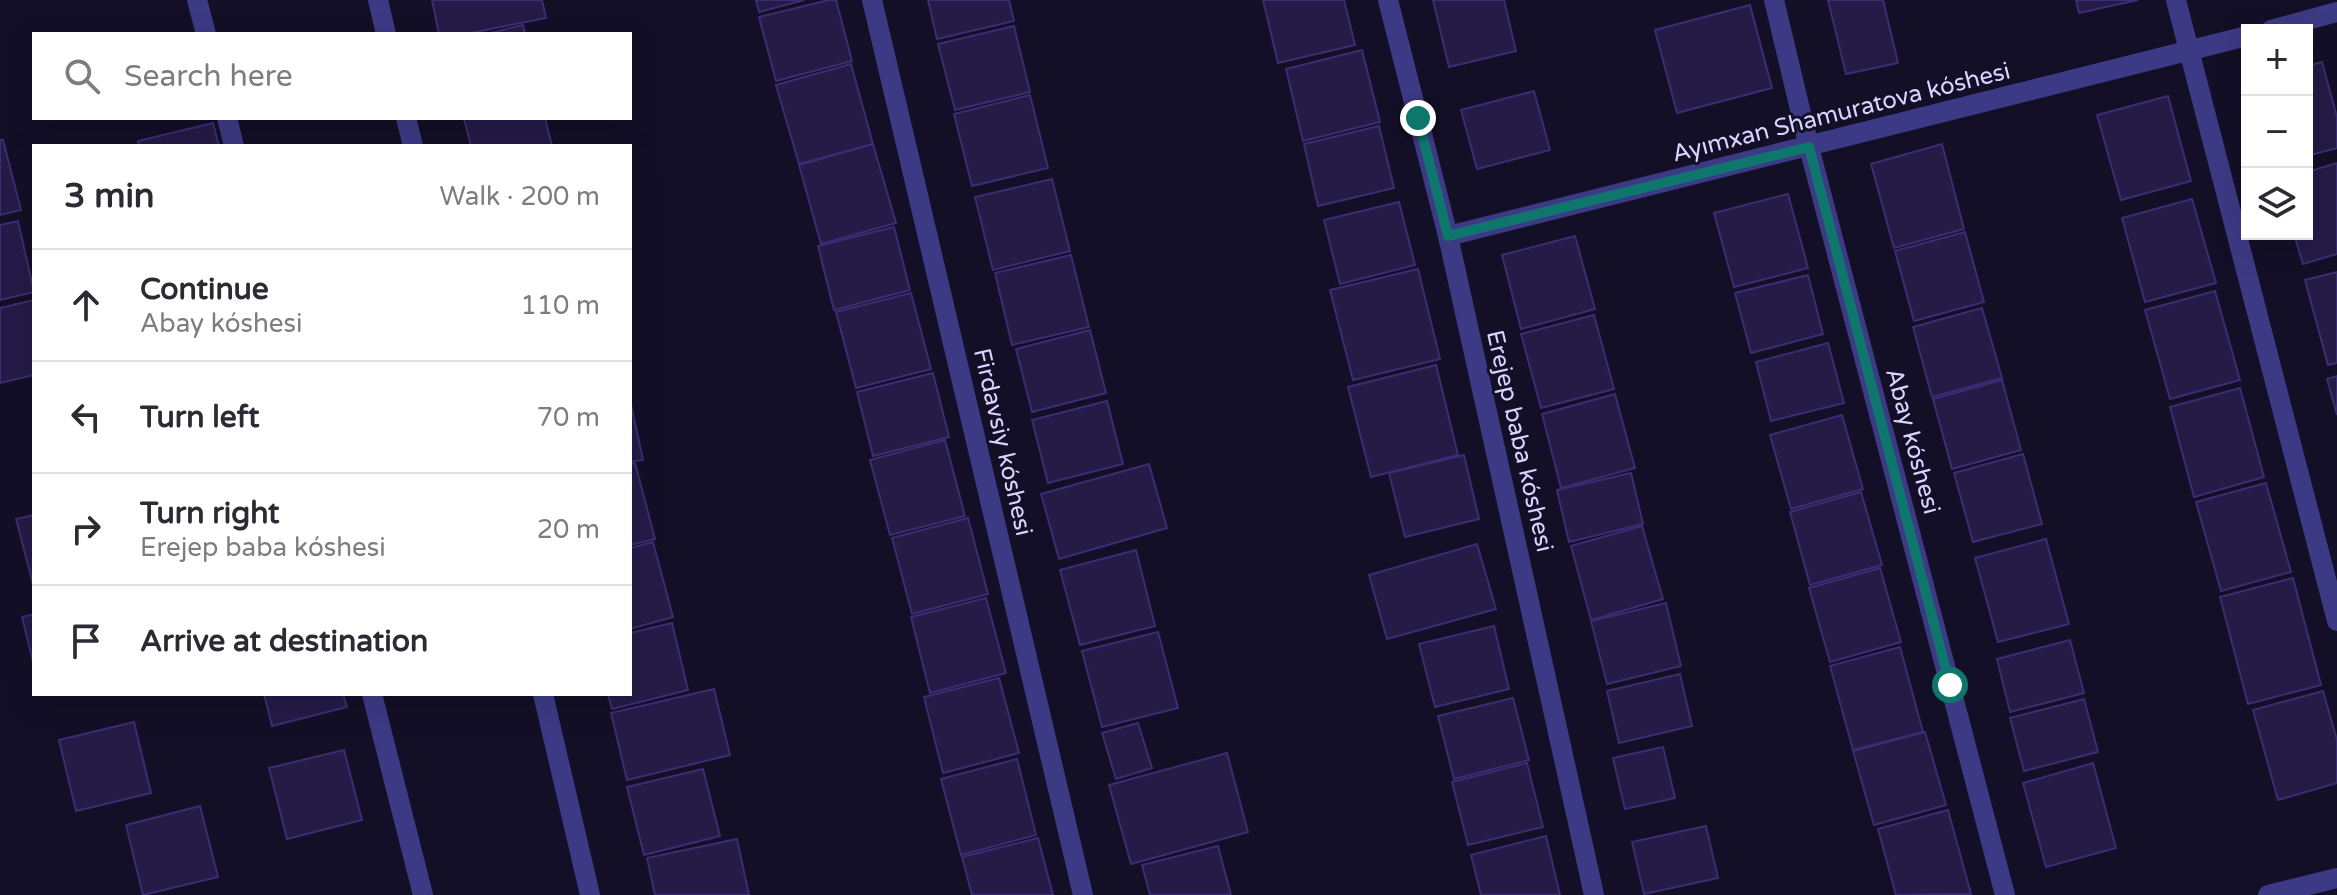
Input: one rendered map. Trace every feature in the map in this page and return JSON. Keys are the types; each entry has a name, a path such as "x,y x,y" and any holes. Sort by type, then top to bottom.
{"street":[{"path":"197,0 205,32"},
{"path":"378,0 386,32"},
{"name":"Firdavsiy kóshesi","path":"872,0 1083,895"},
{"name":"Erejep baba kóshesi","path":"1388,0 1448,236 1594,895"},
{"name":"Abay kóshesi","path":"1774,0 1809,147 2005,895"},
{"path":"2176,0 2337,621"},
{"path":"2293,24 2337,12"},
{"name":"Ayımxan Shamuratova kóshesi","path":"1448,236 2241,38"},
{"path":"228,120 234,144"},
{"path":"406,120 412,144"},
{"path":"373,696 423,895"},
{"path":"543,696 590,895"},
{"path":"2268,895 2337,878"}],"building":[{"path":"432,0 542,0 546,18 475,32 439,32"},
{"path":"756,0 804,0 759,12"},
{"path":"836,0 852,61 776,81 759,17"},
{"path":"928,0 1009,0 1014,21 937,39"},
{"path":"1263,0 1344,0 1355,45 1278,63"},
{"path":"1433,0 1504,0 1516,51 1449,67"},
{"path":"1828,0 1883,0 1898,63 1846,74"},
{"path":"2076,0 2138,0 2079,13"},
{"path":"1750,5 1772,88 1677,113 1655,30"},
{"path":"523,25 525,32 494,32"},
{"path":"1014,26 1030,92 955,110 938,44"},
{"path":"1362,50 1380,122 1303,141 1286,69"},
{"path":"2322,62 2337,117 2337,148 2313,154 2313,96 2313,64"},
{"path":"851,64 873,144 799,164 776,85"},
{"path":"1534,91 1550,150 1477,169 1461,110"},
{"path":"1030,95 1048,168 972,186 954,114"},
{"path":"2168,96 2191,181 2121,200 2097,115"},
{"path":"464,120 546,120 552,144 470,144"},
{"path":"213,123 218,144 139,144 138,141"},
{"path":"1379,126 1394,188 1318,206 1304,144"},
{"path":"0,140 3,140 21,210 0,215"},
{"path":"873,144 896,223 821,244 799,165"},
{"path":"1942,144 1964,229 1894,248 1871,164"},
{"path":"2337,163 2337,254 2303,264 2296,240 2313,240 2313,170"},
{"path":"1052,179 1070,251 993,270 975,197"},
{"path":"1788,194 1808,268 1734,287 1714,213"},
{"path":"2192,199 2216,283 2145,302 2122,218"},
{"path":"1399,202 1415,265 1340,284 1324,220"},
{"path":"18,221 32,292 0,300 0,225"},
{"path":"894,227 910,290 834,310 818,246"},
{"path":"1965,232 1984,302 1914,321 1895,251"},
{"path":"1575,236 1595,309 1521,329 1502,255"},
{"path":"1071,255 1089,327 1012,345 995,273"},
{"path":"1418,269 1440,359 1353,380 1330,290"},
{"path":"2337,272 2337,363 2328,365 2305,280"},
{"path":"1808,275 1823,334 1751,353 1735,293"},
{"path":"2215,291 2240,380 2170,399 2145,310"},
{"path":"911,293 931,369 856,388 836,312"},
{"path":"32,300 32,375 0,383 0,308"},
{"path":"1982,308 2002,378 1932,397 1913,327"},
{"path":"1594,315 1614,389 1541,408 1521,334"},
{"path":"1090,330 1106,393 1032,412 1016,349"},
{"path":"1828,343 1844,403 1771,421 1756,362"},
{"path":"1436,365 1458,455 1371,477 1348,387"},
{"path":"933,373 949,437 873,456 857,392"},
{"path":"2337,376 2337,415 2327,379"},
{"path":"2002,380 2021,450 1952,469 1933,399"},
{"path":"2240,388 2264,477 2194,497 2170,407"},
{"path":"1615,394 1635,468 1561,488 1542,414"},
{"path":"1107,401 1123,464 1048,483 1032,420"},
{"path":"632,409 643,460 632,462"},
{"path":"1842,415 1863,489 1791,509 1770,435"},
{"path":"945,440 965,516 890,535 870,460"},
{"path":"2023,454 2042,524 1973,542 1954,473"},
{"path":"1464,455 1479,519 1405,537 1389,473"},
{"path":"635,463 655,539 632,545 632,464"},
{"path":"1149,464 1167,528 1059,559 1041,494"},
{"path":"1631,473 1643,524 1569,542 1557,490"},
{"path":"2266,483 2291,572 2221,591 2196,502"},
{"path":"1861,492 1882,565 1810,585 1790,512"},
{"path":"32,515 32,580 16,519"},
{"path":"968,518 988,594 912,614 892,538"},
{"path":"1642,526 1663,599 1591,620 1571,546"},
{"path":"2046,539 2069,624 1998,642 1975,558"},
{"path":"653,542 673,617 632,628 632,547"},
{"path":"1477,544 1496,609 1387,639 1369,575"},
{"path":"1136,550 1155,626 1080,645 1060,570"},
{"path":"1880,568 1901,642 1830,662 1809,588"},
{"path":"2293,578 2321,685 2248,704 2220,597"},
{"path":"986,598 1006,673 930,693 911,617"},
{"path":"1666,603 1681,666 1607,684 1591,621"},
{"path":"32,614 32,658 22,617"},
{"path":"672,623 688,690 612,709 609,696 632,696 632,633"},
{"path":"1494,626 1509,689 1435,707 1419,644"},
{"path":"1158,632 1178,708 1102,727 1082,651"},
{"path":"2070,640 2084,693 2010,712 1997,659"},
{"path":"1900,647 1923,732 1853,750 1830,666"},
{"path":"1680,674 1692,726 1619,743 1607,691"},
{"path":"999,678 1019,753 943,773 924,697"},
{"path":"714,689 730,755 627,780 611,713"},
{"path":"2323,691 2337,740 2337,783 2278,800 2253,710"},
{"path":"264,696 344,696 347,707 272,726"},
{"path":"1513,698 1529,760 1454,779 1438,716"},
{"path":"2084,699 2098,752 2024,771 2010,718"},
{"path":"134,722 151,793 76,811 59,740"},
{"path":"1138,723 1152,768 1116,779 1102,733"},
{"path":"1925,732 1946,805 1874,825 1853,751"},
{"path":"1663,747 1675,798 1625,809 1613,758"},
{"path":"344,750 362,820 287,839 269,768"},
{"path":"1227,753 1248,832 1131,864 1109,785"},
{"path":"1017,759 1036,835 961,855 941,779"},
{"path":"1527,763 1543,827 1468,845 1452,782"},
{"path":"2093,763 2116,848 2046,867 2023,783"},
{"path":"703,769 720,836 644,855 627,787"},
{"path":"200,806 218,877 143,895 126,825"},
{"path":"1948,810 1971,894 1896,895 1878,829"},
{"path":"1706,826 1718,878 1644,894 1632,842"},
{"path":"1546,836 1560,895 1481,895 1471,855"},
{"path":"1038,838 1053,895 972,895 962,857"},
{"path":"737,839 749,895 655,895 647,858"},
{"path":"1218,846 1231,895 1150,895 1142,865"}],"route":[{"path":"1418,118 1448,236 1809,147 1950,685"}]}
